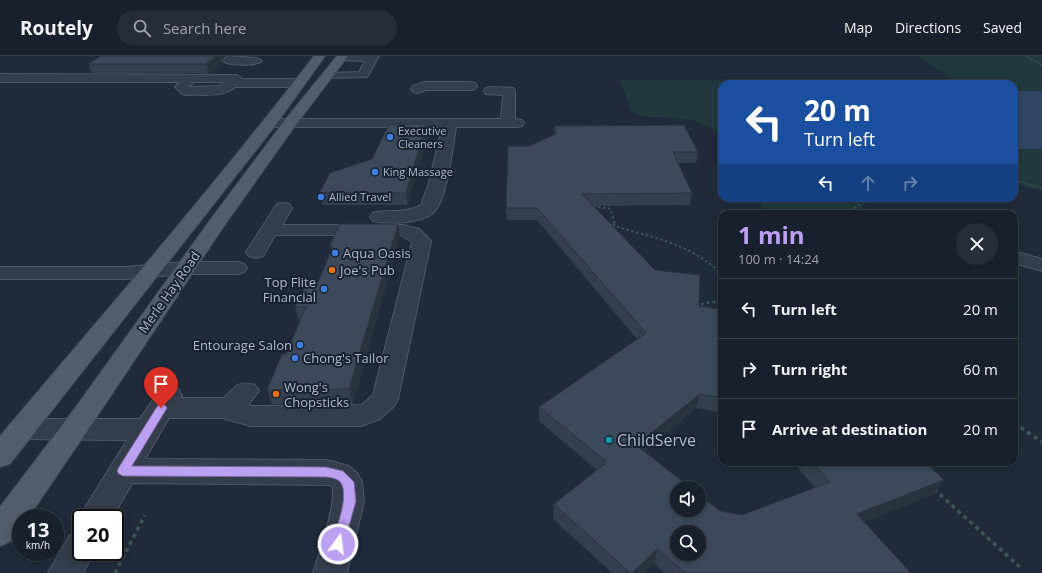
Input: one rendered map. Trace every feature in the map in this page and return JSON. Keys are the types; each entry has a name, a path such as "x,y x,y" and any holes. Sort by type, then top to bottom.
{"main road":[{"name":"Merle Hay Road","path":"0,532 184,268 280,123 299,83 320,56"},
{"name":"Merle Hay Road","path":"0,456 151,272 280,123 329,76 342,57"}],"street":[{"path":"234,56 228,61 257,61"},
{"path":"329,76 363,75 373,57 342,57"},
{"path":"0,69 44,69 52,71 38,78"},
{"path":"0,78 191,78 236,79 232,83 299,83"},
{"path":"417,89 424,86 471,86"},
{"path":"367,126 406,121 426,123 470,121 512,123 513,99 509,91 490,91"},
{"path":"280,123 367,126 415,132 422,130 426,123"},
{"path":"277,219 405,217 423,212 432,203 450,123"},
{"path":"22,430 73,429 159,411 224,408 251,416 361,416 371,412 385,399 422,241 412,233 403,230 319,235 277,219"},
{"path":"256,252 277,219"},
{"path":"1018,258 1042,265"},
{"path":"0,273 151,272 184,268 238,268"},
{"path":"229,410 246,391"},
{"path":"101,509 159,411"},
{"path":"123,471 326,472 339,474 348,482 350,501 330,573"},
{"path":"65,573 72,561"}],"path":[{"path":"1018,181 1042,188"},
{"path":"852,210 863,202"},
{"path":"593,207 608,208 612,210 616,227"},
{"path":"604,220 616,227 666,241 687,249 706,259 718,271"},
{"path":"694,306 710,302 718,302"},
{"path":"1018,426 1042,442"},
{"path":"928,484 1022,570"},
{"path":"115,573 145,515"}],"green space":[{"path":"917,56 1042,56 1042,191 1018,185 1018,80 718,80 718,134 707,126 692,120 640,116 631,110 620,80 953,79"},
{"path":"760,202 866,202 860,210 766,210"}],"water":[{"path":"1018,91 1042,91 1042,149 1018,149"}],"building":[{"path":"101,56 216,56 206,64 88,64"},
{"path":"389,124 426,124 406,193 319,193 330,173 372,159"},
{"path":"684,125 698,152 673,152 692,193 582,194 655,270 700,275 699,306 718,309 718,397 700,394 636,445 682,481 670,481 670,517 706,517 706,500 720,511 742,515 830,482 816,466 929,466 944,480 857,514 911,573 685,573 671,561 706,561 706,525 670,525 670,560 657,549 632,573 630,573 554,504 607,462 539,407 646,333 537,208 506,208 508,146 529,146 556,134 555,126"},
{"path":"339,224 398,224 349,389 267,390 282,354 286,354 306,307 295,307 307,282 318,282 333,246 330,246"}],"waterway":[{"path":"1025,56 1042,65"}],"place":[{"name":"Executive Cleaners","path":"390,137"},
{"name":"King Massage","path":"375,172"},
{"name":"Allied Travel","path":"321,197"},
{"name":"Aqua Oasis","path":"335,253"},
{"name":"Joe's Pub","path":"332,270"},
{"name":"Top Flite Financial","path":"324,289"},
{"name":"Entourage Salon","path":"300,345"},
{"name":"Chong's Tailor","path":"295,358"},
{"name":"Wong's Chopsticks","path":"276,394"},
{"name":"ChildServe","path":"609,440"}],"route":[{"path":"161,408 123,471 326,472 339,474 348,482 350,501 338,544"}]}
